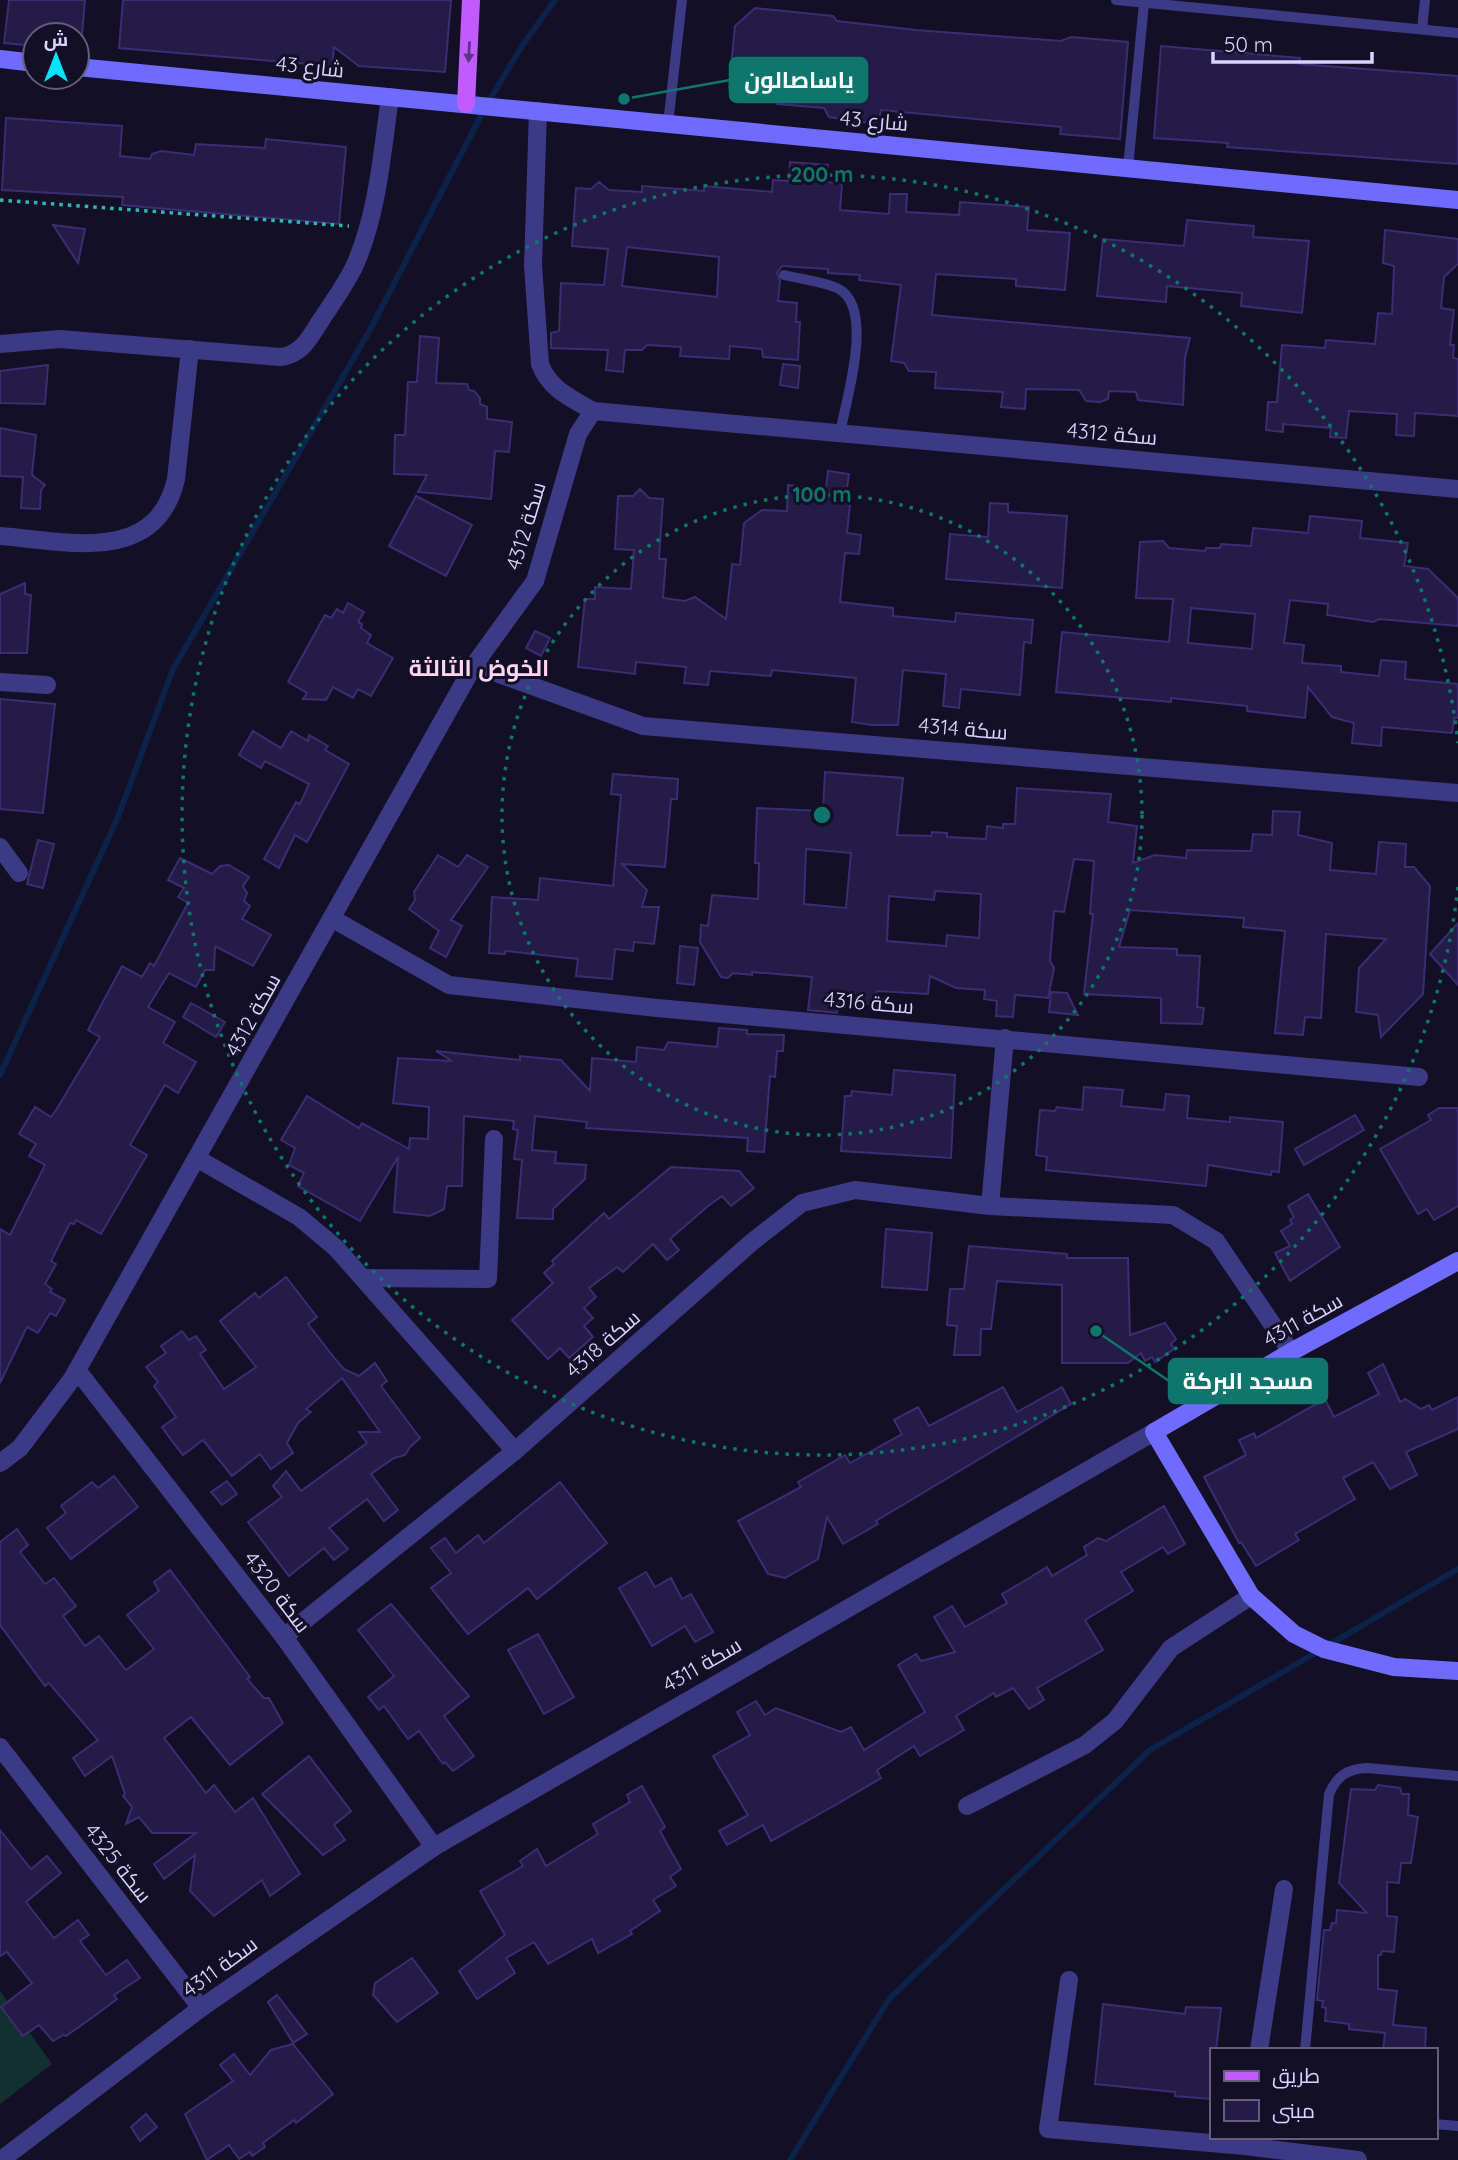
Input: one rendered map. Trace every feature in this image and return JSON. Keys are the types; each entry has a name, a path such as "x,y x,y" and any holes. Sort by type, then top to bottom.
{"main road":[{"path":"466,104 471,0"}],"street":[{"path":"0,59 21,61"},
{"name":"شارع 43","path":"91,68 1458,200"},
{"path":"0,344 60,339 280,357 298,352 344,286 368,227 390,97"},
{"path":"538,111 533,265 540,365 545,378 561,393 593,411"},
{"path":"0,536 111,543 140,533 163,514 172,497 176,479 190,349"},
{"name":"سكة 4312","path":"0,1463 20,1448 77,1370 474,665 535,581 578,434 593,411 1458,489"},
{"name":"سكة 4314","path":"474,665 643,726 1458,793"},
{"path":"0,682 47,685"},
{"path":"0,847 19,873"},
{"name":"سكة 4316","path":"333,919 449,985 657,1008 1419,1077"},
{"path":"990,1206 1005,1038"},
{"path":"365,1278 488,1279 494,1139"},
{"path":"198,1159 299,1217 336,1248 515,1451"},
{"name":"سكة 4318","path":"284,1637 515,1451 752,1242 802,1203 855,1190 990,1206 1172,1215 1216,1241 1292,1352"},
{"name":"سكة 4311","path":"1,2160 201,2008 434,1847 1292,1352 1458,1261"},
{"name":"سكة 4320","path":"77,1370 284,1637 434,1847"},
{"path":"1154,1432 1251,1596 1294,1634 1324,1649 1394,1667 1458,1671"},
{"path":"967,1806 1085,1745 1115,1721 1171,1648 1251,1596"},
{"name":"سكة 4325","path":"0,1747 201,2008"},
{"path":"1259,2048 1284,1889"},
{"path":"1069,1980 1048,2129 1210,2139"},
{"path":"1212,2139 1245,2141 1358,2160"}],"lane":[{"path":"668,124 682,0"},
{"path":"1116,0 1458,33"},
{"path":"1422,29 1425,0"},
{"path":"1128,168 1144,3"},
{"path":"783,275 839,289 851,302 859,329 840,432"},
{"path":"1305,2048 1329,1794 1334,1783 1354,1769 1367,1768 1458,1776"},
{"path":"1437,2124 1458,2126"}],"path":[{"path":"0,201 368,227"}],"green space":[{"path":"0,1991 52,2064 0,2104"}],"building":[{"path":"9,0 85,0 83,21 21,21 21,45 4,43"},
{"path":"123,0 451,0 445,72 359,66 334,47 332,66 119,48"},
{"path":"755,8 833,16 837,21 916,30 1061,41 1071,37 1128,42 1120,139 1060,134 1061,127 881,110 879,122 859,122 829,117 824,108 777,104 768,91 729,88 735,26"},
{"path":"1161,46 1300,58 1299,64 1458,76 1458,164 1227,147 1228,143 1154,138"},
{"path":"6,118 122,126 120,156 150,159 152,154 161,151 194,155 196,144 265,148 266,139 346,147 339,224 122,205 123,197 2,190"},
{"path":"790,162 828,165 827,182 842,184 840,210 889,214 890,194 907,194 906,212 959,215 960,202 1029,207 1027,230 1070,233 1065,290 1016,286 1016,279 936,274 932,315 1190,338 1185,358 1183,405 1138,400 1136,392 1109,391 1108,399 1100,402 1086,401 1079,390 1026,389 1025,409 1001,407 1003,392 935,388 936,372 909,371 904,363 891,361 901,285 859,280 860,275 828,273 828,269 782,266 777,273 780,281 778,301 797,303 796,322 800,322 798,360 763,357 762,349 730,346 729,359 680,356 681,347 647,345 642,350 625,350 623,372 606,370 608,350 551,348 551,333 559,331 561,283 604,285 608,249 572,246 576,188 591,189 599,182 609,190 642,192 642,186 704,191 704,186 772,192 773,180 789,181","holes":["627,247 719,257 717,297 622,286"]},
{"path":"1187,220 1254,226 1253,237 1309,241 1302,313 1241,306 1242,293 1167,286 1166,302 1097,296 1103,239 1184,246"},
{"path":"53,225 85,229 78,263"},
{"path":"1385,230 1458,239 1458,264 1444,277 1441,308 1454,310 1450,345 1454,345 1453,358 1458,359 1458,416 1415,413 1414,436 1396,435 1397,414 1349,411 1346,438 1330,437 1331,428 1283,424 1283,432 1266,430 1268,402 1277,402 1282,345 1325,348 1326,340 1375,344 1378,313 1392,314 1394,266 1383,263"},
{"path":"420,336 439,338 436,383 467,384 469,390 474,391 480,398 480,404 487,407 487,419 512,422 509,452 495,451 491,499 418,492 427,475 394,474 395,435 405,435 408,382 417,382"},
{"path":"783,364 800,366 798,388 780,385"},
{"path":"48,365 45,404 0,403 0,371"},
{"path":"0,428 36,435 32,475 45,485 41,490 40,509 21,508 23,477 0,476"},
{"path":"828,471 849,474 845,503 850,504 847,533 861,535 859,554 845,553 840,602 893,608 893,616 955,622 956,613 1033,620 1031,643 1024,642 1020,695 961,689 959,708 943,706 946,674 903,670 898,725 872,725 852,722 856,678 772,670 771,676 710,671 708,685 684,683 686,667 636,662 635,674 578,667 585,599 595,599 595,587 631,589 634,550 615,549 618,496 633,496 640,489 649,498 663,499 659,559 666,559 663,598 685,601 695,597 726,619 732,564 740,565 744,523 762,510 787,511 788,485 826,489"},
{"path":"416,496 472,525 446,576 389,546"},
{"path":"990,503 1008,504 1008,512 1067,516 1062,588 946,579 950,534 988,537"},
{"path":"1310,516 1362,521 1360,538 1408,543 1404,566 1428,569 1458,598 1458,626 1379,619 1373,622 1327,615 1328,604 1290,600 1284,643 1304,645 1302,663 1341,666 1341,672 1379,676 1381,660 1406,662 1405,679 1458,684 1458,718 1454,718 1452,733 1382,727 1381,746 1352,743 1354,723 1332,717 1308,687 1305,718 1247,711 1247,706 1171,698 1171,702 1056,692 1062,632 1169,642 1173,599 1136,598 1140,542 1163,541 1169,548 1205,551 1206,548 1220,548 1221,544 1251,546 1253,528 1308,533","holes":["1191,608 1255,614 1252,649 1188,643"]},
{"path":"25,583 25,594 31,595 27,653 0,653 0,594"},
{"path":"348,603 364,612 358,622 362,624 361,628 371,635 367,643 393,658 371,696 358,689 353,698 333,687 326,700 303,699 307,693 288,682 325,615 331,618 337,609 343,613"},
{"path":"535,631 550,638 541,656 526,648"},
{"path":"0,699 55,704 43,813 0,809"},
{"path":"253,731 281,748 291,731 308,741 309,735 328,746 325,750 349,764 307,842 295,835 279,868 264,859 296,802 300,804 309,784 265,761 261,768 239,755"},
{"path":"825,772 903,778 897,835 931,836 932,832 947,833 947,837 986,839 987,826 1003,828 1003,824 1015,824 1017,788 1111,794 1108,822 1137,826 1133,863 1155,855 1186,858 1187,850 1251,851 1253,834 1272,835 1273,811 1300,812 1298,835 1332,843 1330,870 1376,874 1379,842 1406,844 1405,867 1414,867 1430,886 1423,994 1381,1037 1378,1015 1356,1012 1359,968 1386,939 1326,934 1321,1018 1305,1017 1303,1035 1275,1033 1285,931 1243,927 1244,918 1130,910 1119,947 1177,949 1177,955 1200,956 1197,1007 1204,1008 1202,1024 1161,1023 1161,998 1084,994 1093,914 1090,914 1094,861 1074,859 1064,912 1054,911 1050,961 1054,968 1048,998 1015,995 1013,1017 996,1016 997,1001 984,999 985,990 956,988 930,976 928,994 877,991 870,1004 838,1002 837,1013 808,1010 812,977 752,972 752,975 733,973 728,978 721,977 700,942 701,925 708,926 712,895 758,899 759,863 755,863 757,808 823,811","holes":["806,849 851,853 846,908 804,904","935,891 981,894 979,938 947,935 946,946 887,941 889,896 934,900"]},
{"path":"613,774 678,779 677,799 671,799 665,867 622,864 647,890 642,907 659,907 654,944 634,942 633,951 615,949 612,979 576,976 578,959 505,951 505,954 489,953 492,897 538,900 540,878 613,886 621,795 611,794"},
{"path":"38,840 54,844 43,888 27,884"},
{"path":"438,855 458,867 467,855 488,867 451,920 462,926 446,957 430,948 439,931 409,909 415,900 414,892"},
{"path":"180,858 212,874 220,866 229,865 249,877 243,886 247,893 244,901 250,906 242,919 271,935 253,966 215,946 214,970 205,970 196,987 169,973 148,1007 175,1022 163,1043 196,1062 178,1093 165,1085 130,1145 147,1155 101,1234 76,1220 74,1224 70,1223 51,1261 56,1264 45,1284 52,1289 50,1292 65,1300 56,1316 50,1313 38,1333 27,1327 0,1383 0,1229 10,1235 45,1165 29,1156 36,1144 19,1134 35,1107 51,1117 56,1110 100,1037 88,1030 122,966 142,977 150,963 154,966 188,903 178,897 184,888 168,880"},
{"path":"1458,923 1458,985 1430,954"},
{"path":"680,946 698,948 694,985 677,983"},
{"path":"1051,992 1067,993 1078,1015 1049,1012"},
{"path":"191,1003 225,1022 216,1037 183,1017"},
{"path":"719,1028 747,1030 747,1034 784,1035 783,1051 777,1051 775,1077 770,1076 764,1152 747,1151 748,1138 586,1128 587,1122 535,1116 532,1150 556,1152 555,1163 586,1165 585,1179 553,1209 553,1219 517,1218 522,1160 514,1159 518,1130 513,1129 514,1121 464,1116 462,1186 447,1186 444,1209 430,1216 394,1212 398,1157 360,1221 298,1186 304,1173 289,1165 295,1148 281,1140 307,1096 359,1128 362,1123 409,1149 410,1138 428,1139 429,1107 393,1103 398,1058 452,1061 436,1051 520,1060 520,1056 561,1060 590,1091 592,1058 636,1062 637,1047 664,1050 668,1042 717,1047"},
{"path":"894,1070 955,1075 951,1158 841,1151 845,1096 851,1096 852,1091 892,1095"},
{"path":"1084,1087 1123,1090 1121,1106 1164,1110 1166,1094 1189,1096 1187,1118 1230,1122 1230,1117 1283,1122 1279,1172 1272,1171 1271,1175 1208,1165 1206,1186 1046,1170 1047,1157 1036,1155 1040,1110 1055,1111 1057,1107 1082,1110"},
{"path":"1439,1108 1458,1108 1458,1206 1434,1220 1427,1209 1418,1214 1380,1149 1431,1120 1428,1115"},
{"path":"1355,1115 1364,1130 1304,1165 1295,1149"},
{"path":"671,1167 739,1171 754,1188 731,1206 722,1196 708,1206 670,1239 679,1250 667,1260 653,1244 623,1272 617,1267 589,1288 596,1297 584,1308 593,1318 584,1326 593,1337 569,1358 560,1348 548,1359 512,1320 553,1283 544,1273 554,1264 552,1261 604,1213 609,1219"},
{"path":"1308,1194 1340,1247 1290,1281 1275,1253 1290,1246 1281,1231 1292,1224 1290,1220 1294,1217 1288,1206"},
{"path":"886,1229 932,1233 927,1290 882,1287"},
{"path":"969,1246 1067,1254 1067,1258 1128,1258 1130,1335 1165,1323 1176,1339 1171,1344 1174,1349 1155,1362 1152,1357 1145,1361 1141,1353 1128,1363 1062,1363 1062,1285 997,1281 991,1329 981,1329 980,1355 954,1355 957,1326 947,1325 950,1289 964,1289"},
{"path":"286,1277 317,1317 308,1324 336,1360 344,1369 359,1376 375,1363 387,1381 381,1386 420,1438 405,1455 394,1458 371,1474 398,1510 384,1521 367,1499 329,1528 348,1549 334,1560 324,1548 289,1576 248,1522 282,1497 273,1486 286,1471 301,1491 367,1443 359,1432 380,1432 342,1378 306,1409 311,1412 298,1423 287,1443 293,1453 271,1469 260,1454 232,1476 203,1440 183,1455 162,1427 176,1417 154,1386 158,1382 146,1367 166,1353 161,1346 182,1331 189,1340 196,1336 206,1350 200,1354 224,1389 256,1367 220,1321 255,1293 259,1298"},
{"path":"1383,1364 1400,1402 1405,1399 1421,1409 1429,1405 1432,1410 1458,1397 1458,1429 1406,1452 1417,1475 1390,1489 1373,1462 1343,1478 1355,1499 1295,1534 1299,1540 1256,1566 1241,1542 1239,1543 1204,1477 1246,1455 1239,1440 1254,1433 1256,1438 1325,1399 1334,1417 1379,1394 1368,1373"},
{"path":"1003,1387 1017,1412 1062,1387 1071,1404 876,1521 878,1524 843,1544 827,1517 818,1559 785,1578 768,1574 738,1521 801,1487 798,1482 845,1455 850,1463 902,1434 894,1420 918,1407 929,1426"},
{"path":"114,1476 138,1507 71,1559 47,1528 66,1513 61,1506 92,1482 98,1488"},
{"path":"227,1481 237,1494 222,1505 211,1492"},
{"path":"560,1482 607,1543 537,1599 528,1588 468,1634 431,1588 451,1573 431,1548 445,1538 456,1553 478,1535 484,1543"},
{"path":"1164,1506 1185,1544 1168,1554 1163,1547 1121,1572 1133,1591 1085,1620 1103,1650 1037,1688 1044,1700 1029,1709 1013,1688 996,1697 994,1693 956,1716 964,1730 920,1756 914,1746 877,1770 881,1778 839,1803 771,1841 763,1825 727,1845 719,1831 748,1815 713,1756 750,1735 737,1712 756,1701 765,1715 776,1708 841,1732 851,1727 864,1750 925,1712 898,1665 916,1654 921,1661 955,1652 934,1617 952,1606 965,1627 1007,1603 1002,1594 1047,1567 1052,1576 1087,1555 1084,1547 1098,1538 1106,1541"},
{"path":"17,1529 28,1545 20,1552 45,1584 54,1578 76,1606 63,1616 85,1646 99,1636 126,1670 154,1649 127,1615 159,1591 154,1582 170,1570 250,1677 247,1679 264,1698 269,1698 283,1723 230,1765 191,1717 164,1738 206,1793 214,1785 235,1812 253,1798 300,1874 270,1896 262,1880 214,1916 190,1891 195,1855 164,1879 154,1864 196,1833 152,1833 139,1817 126,1824 132,1807 123,1796 125,1794 112,1756 85,1776 73,1758 98,1740 49,1683 45,1686 0,1625 0,1542"},
{"path":"646,1572 655,1587 671,1578 682,1599 691,1594 713,1632 695,1642 685,1626 652,1646 619,1588"},
{"path":"391,1604 469,1696 444,1716 474,1756 453,1771 445,1762 443,1764 419,1731 408,1739 384,1706 379,1710 368,1697 394,1676 358,1630"},
{"path":"538,1634 574,1697 544,1714 508,1650"},
{"path":"309,1756 351,1811 334,1825 345,1840 323,1855 262,1794"},
{"path":"1378,1785 1400,1788 1402,1794 1409,1794 1408,1815 1418,1817 1411,1863 1401,1863 1399,1883 1387,1882 1387,1916 1397,1917 1394,1952 1382,1951 1381,1955 1378,1955 1378,1989 1397,1991 1393,2025 1426,2028 1425,2048 1383,2048 1385,2033 1349,2029 1349,2024 1325,2021 1326,2008 1322,2007 1323,2001 1317,2000 1324,1930 1330,1930 1332,1923 1336,1923 1337,1910 1367,1913 1339,1883 1351,1789 1375,1790"},
{"path":"642,1786 665,1827 660,1831 681,1869 670,1877 676,1886 653,1900 660,1911 630,1931 632,1934 598,1953 592,1939 548,1964 534,1942 506,1958 515,1973 477,1999 459,1971 505,1935 480,1891 523,1866 520,1861 537,1849 546,1866 598,1834 593,1824 630,1802 627,1795"},
{"path":"0,1830 31,1869 47,1856 61,1873 26,1902 54,1938 78,1920 89,1935 80,1941 106,1975 127,1960 140,1978 114,1995 117,1999 93,2017 66,2036 53,2041 39,2025 23,2036 1,2007 32,1983 7,1952 0,1956"},
{"path":"412,1958 438,1993 397,2022 373,1995 375,1983"},
{"path":"277,1995 307,2034 293,2043 268,2002"},
{"path":"1103,2004 1185,2014 1186,2007 1221,2008 1216,2048 1210,2048 1210,2099 1175,2096 1175,2092 1095,2084"},
{"path":"293,2044 333,2094 296,2123 294,2120 263,2143 265,2147 252,2156 250,2152 239,2159 229,2145 207,2160 185,2114 233,2081 220,2065 234,2054 250,2075 271,2050"},
{"path":"146,2114 157,2127 140,2141 131,2127"}],"waterway":[{"path":"0,1075 118,817 173,669 370,330 486,106 522,46 555,0"},
{"path":"790,2160 889,1999 1150,1750 1458,1569"}],"place":[{"name":"ياساصالون","path":"624,99"},
{"name":"مسجد البركة","path":"1096,1331"}],"district":[{"name":"الخوض الثالثة","path":"479,668"}]}
